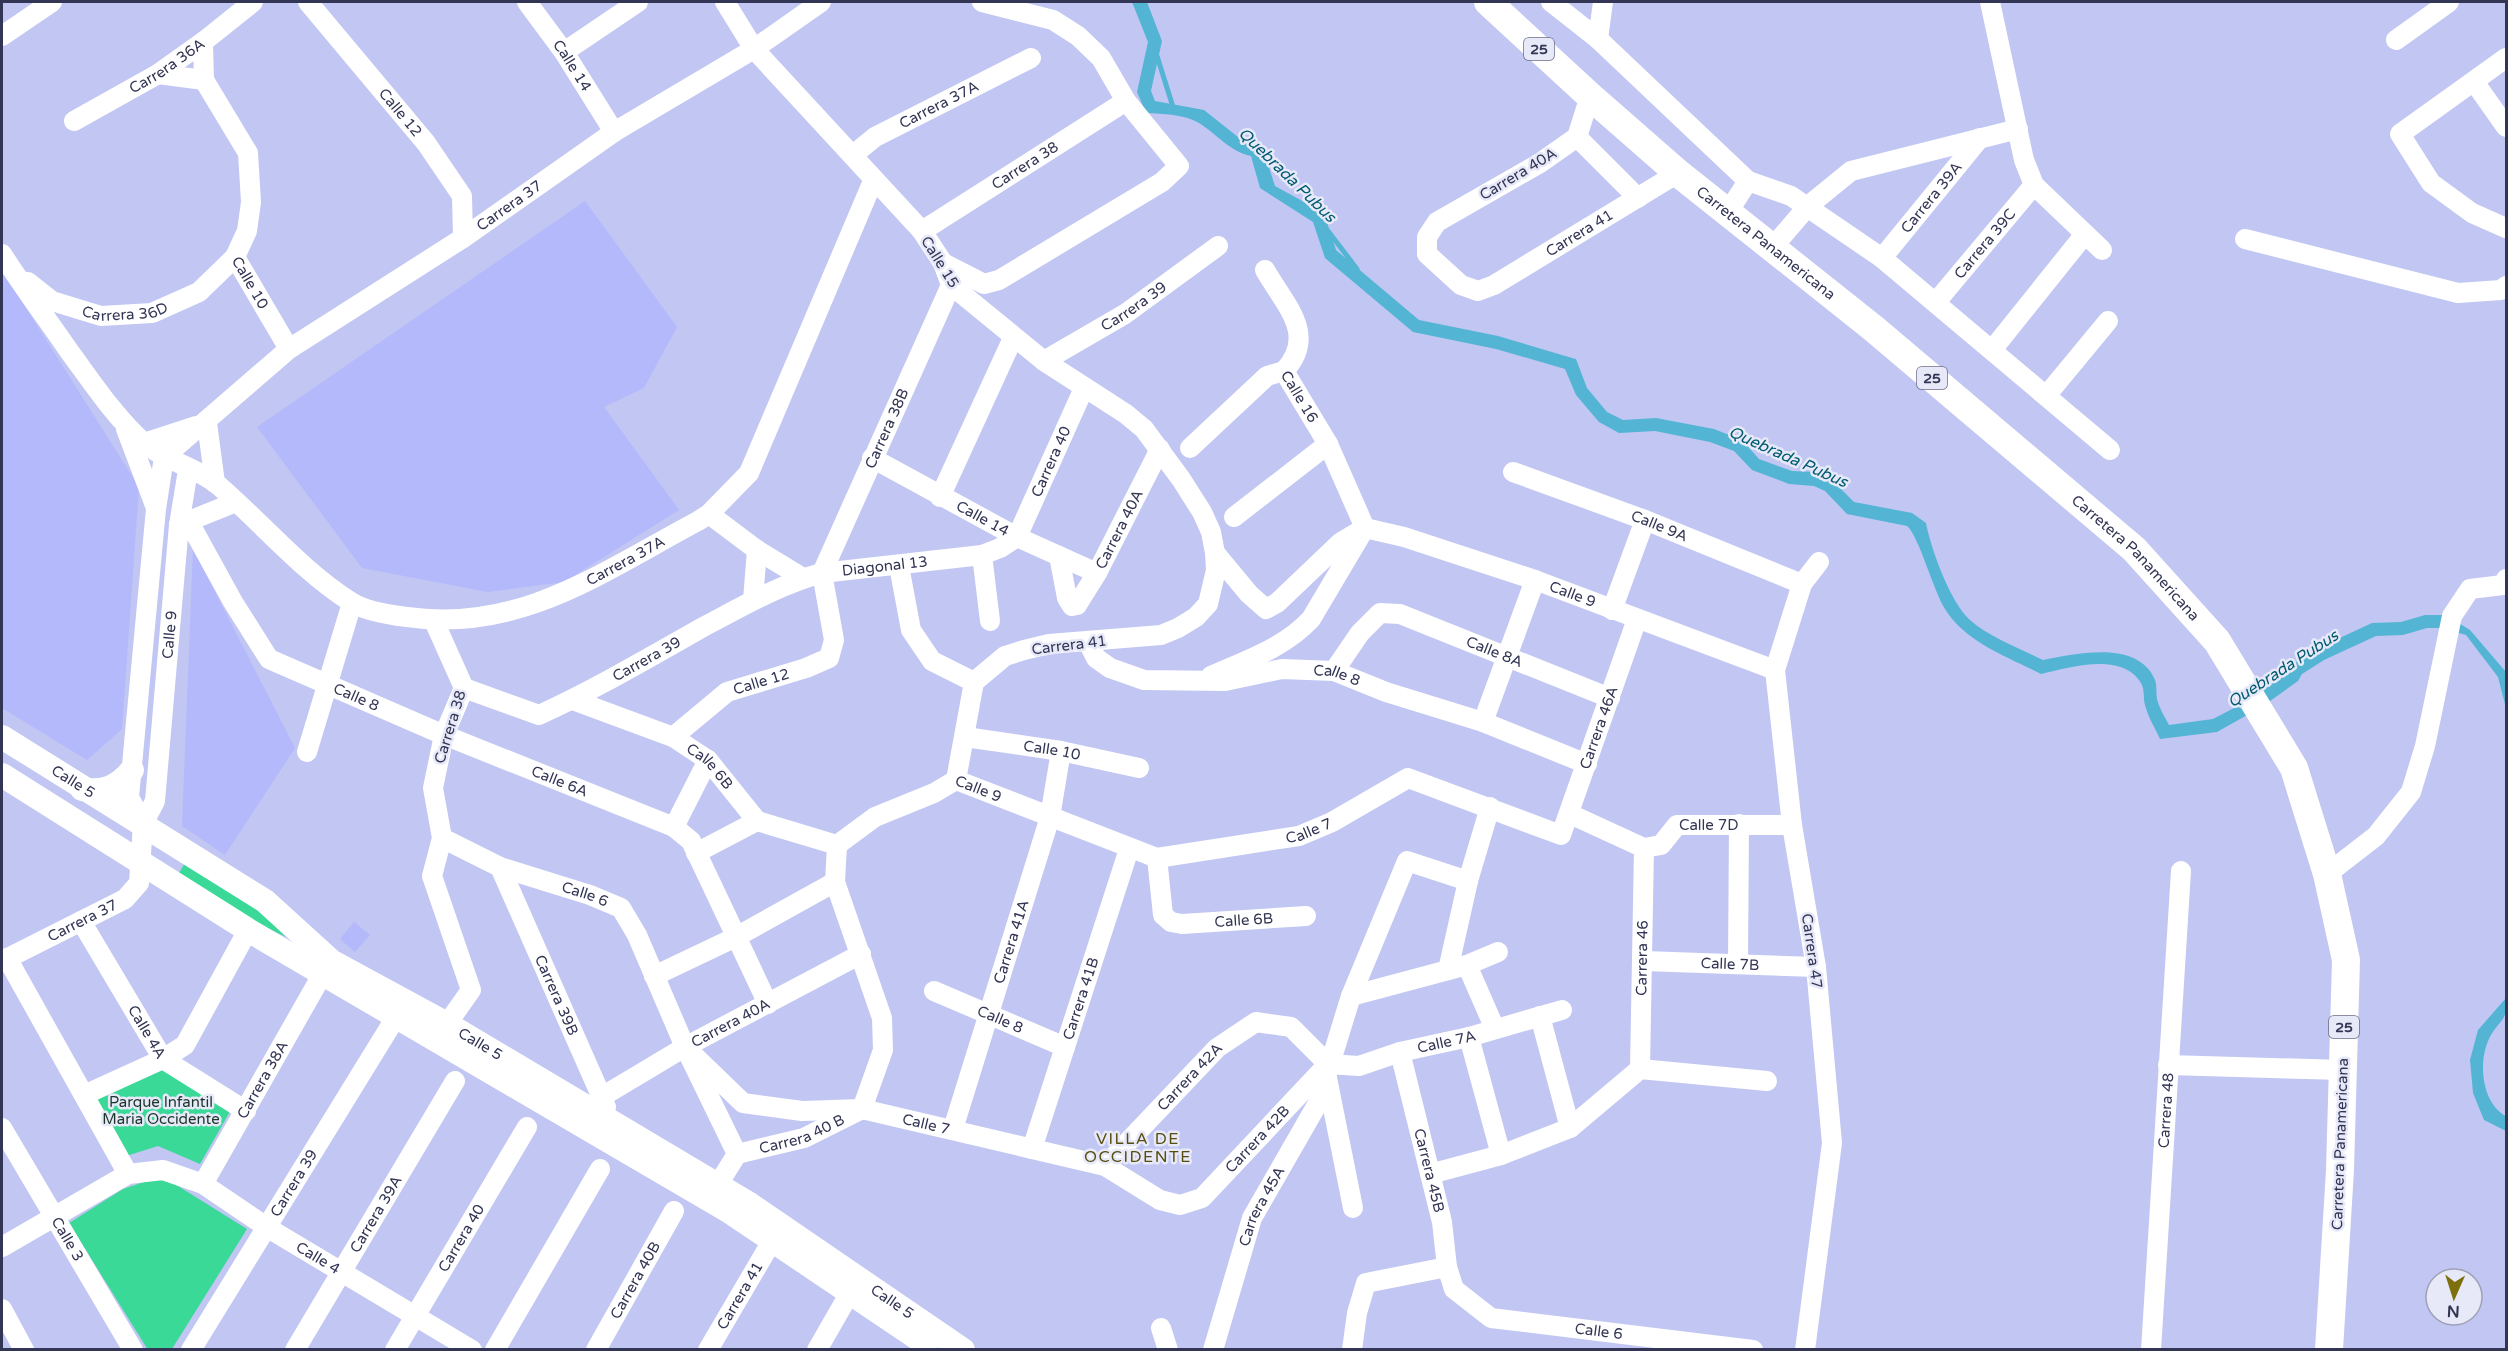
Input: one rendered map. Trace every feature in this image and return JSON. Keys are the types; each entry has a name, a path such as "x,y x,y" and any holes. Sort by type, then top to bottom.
{"highway":[{"name":"Carretera Panamericana","path":"1488,2 1678,173 1873,328 2134,549 2217,641 2294,768 2327,874 2346,960 2329,1350"}],"main road":[{"name":"Calle 5","path":"2,737 265,901 332,961 447,1024 780,1224 963,1350"},
{"path":"11,780 35,787 42,781 45,774 38,759"},
{"path":"82,789 96,792 110,789 123,781 132,770"},
{"name":"Calle 5","path":"11,780 322,975 730,1212 934,1350"}],"street":[{"path":"2,36 52,2"},
{"name":"Carrera 36A","path":"74,121 158,74 253,2"},
{"name":"Calle 12","path":"308,2 426,143 462,196 463,238"},
{"name":"Calle 14","path":"527,2 564,52 614,132"},
{"path":"564,52 638,2"},
{"name":"Calle 15","path":"725,2 754,49 853,155 873,181 922,231 943,263 951,285 1013,338 1084,388 1126,414 1144,429 1202,512 1211,532 1216,570 1213,584"},
{"name":"Carrera 37","path":"164,458 207,423 289,349 463,238 614,132 754,49 821,2"},
{"path":"943,263 984,284 999,280 1162,182 1179,166 1126,101 1101,58 1078,36 1053,20 982,2"},
{"path":"1551,2 1598,39 1748,181 1791,196 1882,258 2110,450"},
{"path":"1598,39 1603,2"},
{"path":"1990,2 2024,160 2034,185 2102,250"},
{"path":"2396,40 2449,2"},
{"name":"Calle 10","path":"203,42 204,80 248,153 251,202 247,231 235,257 289,349"},
{"name":"Carrera 37A","path":"853,155 875,137 1031,58"},
{"path":"2506,58 2475,83 2400,134 2431,183 2472,213 2506,228"},
{"path":"158,74 204,80"},
{"path":"2475,83 2506,127"},
{"path":"1590,96 1577,137 1638,198"},
{"name":"Carrera 38","path":"922,231 1126,101"},
{"path":"1772,248 1808,206 1851,171 2018,129"},
{"name":"Carrera 40A","path":"1478,291 1461,285 1427,254 1427,237 1437,222 1540,163 1577,137"},
{"name":"Carrera 39A","path":"1882,258 1980,138"},
{"name":"Carrera 41","path":"1478,291 1494,285 1678,173"},
{"name":"Carrera 37A","path":"188,470 215,483 352,603 393,615 434,621 484,618 526,609 569,590 709,514 749,473 873,181"},
{"path":"1728,212 1748,181"},
{"name":"Carrera 39C","path":"1936,302 2034,185"},
{"path":"1992,350 2085,234"},
{"path":"2245,239 2458,293 2501,290 2506,286"},
{"name":"Carrera 39","path":"1044,361 1125,314 1218,246"},
{"name":"Carrera 36D","path":"6,262 52,301 101,316 152,313 171,305 199,292 235,257"},
{"path":"6,262 124,423 144,443 164,458 188,470"},
{"name":"Calle 16","path":"1265,270 1300,331 1298,352 1284,371 1328,444 1365,528"},
{"name":"Carrera 38B","path":"813,575 872,458 951,285"},
{"path":"2046,396 2108,321"},
{"path":"940,497 1013,338"},
{"path":"1190,448 1267,376 1284,371"},
{"name":"Carrera 40","path":"1017,537 1084,388"},
{"path":"124,423 156,509"},
{"path":"207,423 215,483"},
{"name":"Carrera 37","path":"144,443 207,423"},
{"path":"1234,517 1328,444"},
{"name":"Carrera 40A","path":"1059,556 1067,598 1072,606 1080,602 1160,449"},
{"name":"Calle 9","path":"141,863 142,824 129,797 156,509 164,458"},
{"name":"Calle 14","path":"872,458 1017,537 1096,573"},
{"name":"Calle 9","path":"142,824 155,801 188,470"},
{"name":"Calle 9A","path":"1514,472 1645,520 1802,584"},
{"path":"184,524 236,502"},
{"path":"709,514 757,550 813,575"},
{"path":"1612,610 1645,520"},
{"name":"Calle 8","path":"184,524 268,659 444,735"},
{"path":"1202,681 1283,643 1301,629 1311,619 1365,528"},
{"name":"Calle 15","path":"1215,553 1262,607 1271,608 1341,542 1365,528"},
{"name":"Calle 9","path":"1365,528 1404,537 1534,580 1775,670"},
{"name":"Diagonal 13","path":"753,600 813,575 982,555 1000,548 1017,537"},
{"path":"753,600 757,550"},
{"path":"982,555 990,621"},
{"name":"Carrera 47","path":"1805,1350 1832,1143 1816,967 1792,825 1775,670 1802,584 1819,562"},
{"path":"899,566 911,630 932,661 974,682 956,780"},
{"name":"Calle 12","path":"673,737 728,692 806,668 829,658 834,640 813,575"},
{"path":"1483,722 1534,580"},
{"name":"Carrera 41","path":"974,682 1005,656 1049,644 1161,635 1196,617 1208,604 1213,584"},
{"path":"2327,874 2376,836 2411,792 2426,746 2452,616 2470,589 2505,585"},
{"name":"Carrera 39","path":"464,688 539,715 573,700 753,600"},
{"path":"307,752 352,603"},
{"name":"Calle 8A","path":"1334,671 1360,633 1380,613 1400,614 1610,698"},
{"name":"Carrera 46A","path":"1490,807 1561,835 1637,619"},
{"name":"Carrera 38","path":"434,621 464,688 444,735 433,788 442,838"},
{"name":"Calle 8","path":"1088,642 1096,658 1110,668 1144,680 1202,681 1245,678 1282,669 1334,671 1386,692 1483,722 1587,764"},
{"name":"Calle 6B","path":"573,700 673,737 708,760 757,821"},
{"name":"Calle 6A","path":"444,735 674,827"},
{"name":"Calle 10","path":"965,737 1061,751 1139,768"},
{"name":"Carrera 41A","path":"953,1129 990,1017 1050,817 1061,751"},
{"path":"708,760 674,827 691,841 768,1004"},
{"name":"Calle 7","path":"1129,849 1157,858 1299,836 1332,822 1408,778 1490,807"},
{"name":"Calle 9","path":"837,845 875,817 934,793 956,780 1129,849"},
{"path":"1490,807 1468,881 1457,968 1494,1029"},
{"path":"1570,814 1644,848"},
{"path":"696,853 757,821 837,845 835,882 882,1018 883,1050 862,1109"},
{"path":"1738,964 1739,824"},
{"name":"Calle 7D","path":"1644,848 1661,845 1677,825 1792,825"},
{"path":"442,838 432,876 471,990 447,1024"},
{"name":"Calle 6","path":"442,838 500,867 590,895 621,908 637,935 685,1047 737,1154"},
{"name":"Carrera 46","path":"1640,1069 1644,961 1644,848"},
{"name":"Carrera 41B","path":"1032,1149 1129,849"},
{"name":"Calle 6B","path":"1157,858 1163,915 1171,922 1182,924 1306,916"},
{"name":"Carrera 45A","path":"1213,1350 1252,1218 1318,1103 1351,996 1407,861 1468,881"},
{"name":"Carrera 37","path":"4,960 134,891 140,883 141,863"},
{"name":"Carrera 39B","path":"500,867 603,1096 612,1123"},
{"name":"Carrera 48","path":"2151,1350 2181,871"},
{"path":"654,976 736,937 835,882"},
{"name":"Calle 4A","path":"81,921 164,1059 246,1111"},
{"path":"84,1095 164,1059 185,1045 248,930"},
{"path":"1351,996 1457,968 1498,952"},
{"name":"Carrera 40A","path":"603,1096 685,1047 861,954"},
{"path":"2,1247 128,1174 4,960"},
{"name":"Calle 7B","path":"1644,961 1816,967"},
{"name":"Carrera 38A","path":"203,1184 322,975"},
{"name":"Calle 8","path":"934,991 990,1017 1065,1047"},
{"name":"Calle 7A","path":"1327,1069 1359,1066 1400,1052 1469,1036 1562,1010"},
{"path":"1540,1016 1570,1128"},
{"name":"Carrera 39","path":"191,1350 396,1017"},
{"name":"Carrera 42A","path":"1106,1166 1216,1048 1256,1022 1291,1027 1327,1069"},
{"path":"1469,1036 1501,1155"},
{"name":"Calle 6","path":"685,1047 743,1103"},
{"name":"Carrera 45B","path":"1400,1052 1442,1222 1447,1268 1454,1289"},
{"path":"2168,1065 2343,1070"},
{"name":"Carrera 45A","path":"1327,1069 1353,1208"},
{"name":"Carrera 42B","path":"1106,1166 1160,1200 1180,1205 1202,1198 1327,1069"},
{"path":"1431,1174 1501,1155 1570,1128 1640,1069 1767,1081"},
{"name":"Carrera 39A","path":"296,1350 455,1081"},
{"name":"Calle 7","path":"743,1103 802,1111 862,1109 1106,1166"},
{"name":"Carrera 40 B","path":"737,1154 804,1138 862,1109"},
{"name":"Carrera 40","path":"395,1350 527,1127"},
{"name":"Calle 3","path":"2,1128 53,1218 133,1350"},
{"path":"717,1186 737,1154"},
{"path":"495,1350 600,1169"},
{"name":"Calle 4","path":"128,1174 163,1170 203,1184 268,1228 472,1350"},
{"name":"Carrera 40B","path":"596,1350 674,1211"},
{"name":"Carrera 41","path":"708,1350 772,1241"},
{"path":"1352,1350 1357,1313 1366,1283 1447,1268"},
{"name":"Calle 6","path":"1454,1289 1491,1318 1753,1350"},
{"path":"817,1350 844,1303"},
{"path":"2,1310 24,1350"},
{"path":"1161,1328 1168,1350"}],"shaded area":[{"path":"1132,2 1147,2 1162,41 1151,91 1155,101 1204,110 1243,141 1262,146 1275,186 1324,213 1336,250 1419,320 1498,336 1576,359 1587,388 1607,412 1623,420 1656,418 1714,429 1742,440 1759,459 1792,471 1817,472 1833,481 1854,502 1912,513 1926,523 1942,575 1955,601 1970,620 2005,642 2043,660 2105,652 2135,659 2147,667 2155,680 2157,699 2169,725 2213,719 2253,698 2288,672 2292,665 2318,648 2372,623 2401,622 2425,615 2446,615 2470,630 2506,672 2506,708 2498,677 2466,635 2441,628 2427,628 2403,635 2376,636 2324,660 2302,674 2298,681 2263,706 2217,732 2160,739 2146,709 2141,683 2132,673 2121,667 2094,664 2041,674 1988,648 1964,631 1945,609 1916,540 1907,526 1847,514 1825,491 1814,486 1789,484 1752,470 1734,451 1710,442 1655,431 1619,433 1599,422 1576,395 1565,369 1496,349 1413,332 1325,258 1313,222 1260,188 1251,156 1230,147 1193,120 1173,115 1146,113 1137,92 1148,42"},
{"path":"585,201 677,327 644,388 604,407 679,510 564,582 488,592 362,568 257,427"},
{"path":"2,270 139,487 122,729 87,760 2,708"},
{"path":"193,549 295,748 225,855 182,826"},
{"path":"354,922 370,935 355,952 340,939"},
{"path":"2506,998 2505,1016 2491,1035 2484,1056 2483,1068 2484,1080 2491,1101 2506,1116 2506,1131 2484,1120 2473,1093 2470,1060 2478,1030"}],"green space":[{"path":"186,861 247,898 286,937 236,913 176,878"},
{"name":"Parque Infantil Maria Occidente","path":"163,1070 232,1108 200,1164 158,1146 123,1157 93,1096"},
{"path":"162,1176 247,1229 172,1349 148,1350 69,1223 123,1189"}],"waterway":[{"name":"Quebrada Pubus","path":"1157,56 1173,107"},
{"name":"Quebrada Pubus","path":"1328,231 1357,269"}],"district":[{"name":"VILLA DE OCCIDENTE","path":"1138,1148"}]}
